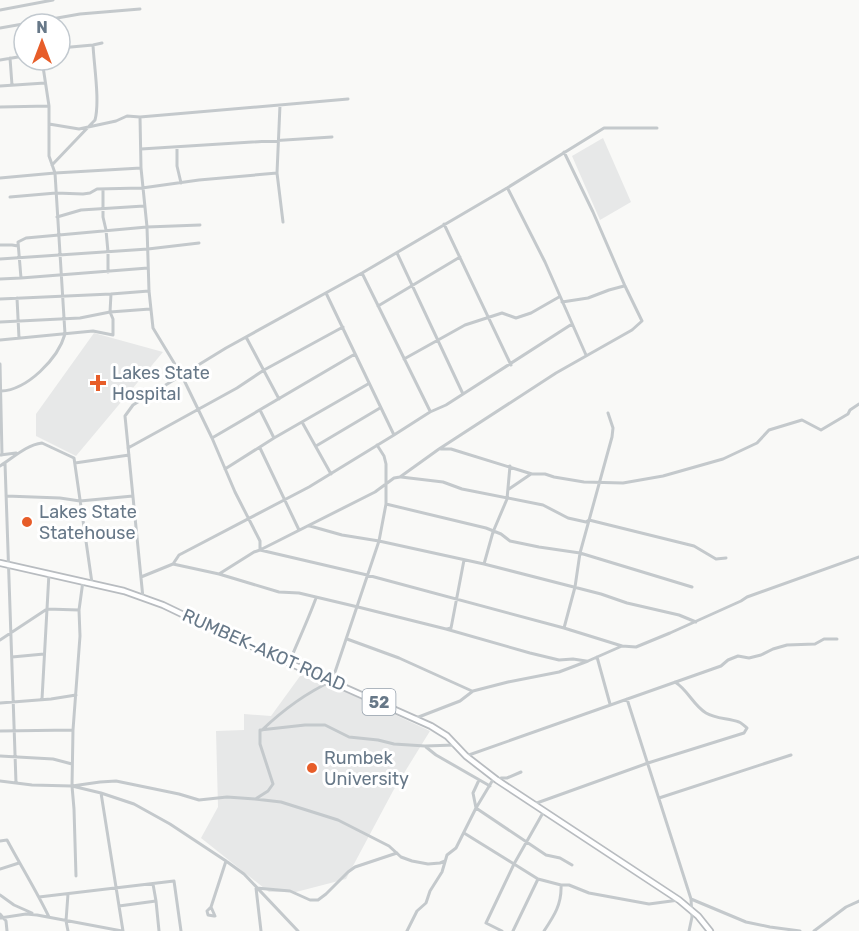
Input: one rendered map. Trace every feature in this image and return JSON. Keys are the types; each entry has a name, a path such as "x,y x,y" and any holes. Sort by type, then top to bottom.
{"main road":[{"name":"RUMBEK-AKOT ROAD","path":"0,563 124,591 163,605 417,718 439,730 466,756 496,779 679,900 692,910 710,931"}],"street":[{"path":"0,10 53,0"},
{"path":"72,16 140,9"},
{"path":"72,47 102,43"},
{"path":"52,165 95,120 97,114 93,45"},
{"path":"0,60 10,58 12,85"},
{"path":"1,391 21,385 40,372 63,344 65,334 55,173 49,156 49,106 44,72"},
{"path":"0,86 45,82"},
{"path":"49,124 79,129 116,121 127,116 140,117 348,99"},
{"path":"280,105 277,174 283,222"},
{"path":"0,107 49,106"},
{"path":"140,117 142,188 147,227 153,328 182,376 212,438 244,512 260,541 260,550"},
{"path":"143,598 125,416 133,405 246,337 397,253 604,129 657,128"},
{"path":"141,149 332,137"},
{"path":"177,147 177,166 181,183"},
{"path":"400,477 556,373 632,330 642,321 564,152"},
{"path":"0,178 141,168"},
{"path":"10,197 56,193 83,194 97,189 142,188 199,180 277,174"},
{"path":"507,188 545,262 586,356"},
{"path":"103,190 108,272"},
{"path":"57,217 81,210 144,206"},
{"path":"444,224 511,365"},
{"path":"21,278 18,242 26,238 106,230 200,225"},
{"path":"0,259 148,249 199,243"},
{"path":"0,245 18,246"},
{"path":"397,253 463,394"},
{"path":"378,306 460,256"},
{"path":"0,279 148,268"},
{"path":"362,273 430,412"},
{"path":"562,302 588,298 625,286"},
{"path":"0,299 149,291"},
{"path":"326,293 394,435"},
{"path":"0,340 93,331 113,335 113,319 110,312 111,294"},
{"path":"404,359 465,325 502,313 516,318 531,313 560,297"},
{"path":"17,298 18,338"},
{"path":"0,322 80,318 110,312 151,309"},
{"path":"141,577 173,564 179,555 331,474 511,365 572,324"},
{"path":"128,448 342,327"},
{"path":"246,337 279,399"},
{"path":"212,438 355,354"},
{"path":"0,364 1,455 18,453"},
{"path":"225,469 369,384"},
{"path":"439,449 451,449 532,474 545,474 584,482 622,483 663,476 723,459 757,443 769,430 802,420 821,430 848,414 859,404"},
{"path":"316,446 380,408"},
{"path":"260,410 274,438"},
{"path":"564,628 575,587 580,553 612,437 613,428 608,413"},
{"path":"302,422 331,474"},
{"path":"0,466 37,443 42,443 74,458 92,583"},
{"path":"255,799 268,791 273,784 260,744 260,730 289,707 332,681 358,607 366,575 379,541 386,504 384,456 376,445"},
{"path":"260,448 299,530"},
{"path":"75,463 129,454"},
{"path":"5,463 16,783"},
{"path":"484,564 493,532 507,499 510,466"},
{"path":"508,490 532,474"},
{"path":"219,574 254,552 375,492 394,478 400,477 443,482 462,489 543,505 568,518 586,522 589,520 694,546 716,559 726,558"},
{"path":"6,496 80,501 133,496"},
{"path":"386,504 486,528 501,534 510,541 580,553 692,587"},
{"path":"308,526 484,564 679,615 696,622"},
{"path":"0,528 7,533"},
{"path":"260,550 366,575 564,628 622,646 636,647 696,622 747,597 859,557"},
{"path":"446,630 452,623 464,560"},
{"path":"173,564 219,574 279,592 299,593 358,607 559,660 573,658 588,661"},
{"path":"42,699 49,573"},
{"path":"76,876 72,764 80,636 79,610 83,581"},
{"path":"289,663 308,622 316,598"},
{"path":"0,640 47,609 79,610"},
{"path":"347,639 399,658 473,691"},
{"path":"466,756 721,666 738,656 749,658 787,645 815,644 824,639 837,639"},
{"path":"417,718 460,701 473,691 559,672 622,646"},
{"path":"12,657 45,654"},
{"path":"597,657 610,705"},
{"path":"534,804 648,763 744,733 747,728 739,722 720,719 705,713 686,689 675,682"},
{"path":"0,703 76,695"},
{"path":"627,699 691,899 692,917 689,931"},
{"path":"262,730 325,725 349,736 394,744 455,745"},
{"path":"0,731 73,730"},
{"path":"425,746 436,755 490,786"},
{"path":"659,798 791,755"},
{"path":"0,756 54,759 72,764"},
{"path":"407,931 417,911 426,903 430,891 442,872 447,855 456,848 490,786 496,779 507,778 521,772"},
{"path":"480,780 473,793 476,808 546,855 560,858 572,865"},
{"path":"0,781 72,786 134,804 177,828 244,874 298,931"},
{"path":"72,786 116,781 199,800 227,797 281,802 345,824 389,846 401,857 412,861 428,864 445,861"},
{"path":"0,916 37,915 123,931 101,793"},
{"path":"502,931 486,923 514,864 544,811"},
{"path":"464,833 538,879 568,885 589,893 649,904 679,900"},
{"path":"0,841 7,840 49,917"},
{"path":"256,888 290,891 310,900 318,900 355,867 397,853"},
{"path":"210,906 226,861"},
{"path":"0,868 19,863"},
{"path":"513,931 538,879"},
{"path":"39,897 174,881 181,931"},
{"path":"153,884 159,931"},
{"path":"544,931 561,902 561,885"},
{"path":"256,888 261,931"},
{"path":"68,894 66,921 68,931"},
{"path":"0,895 14,905 37,915"},
{"path":"691,899 746,922 800,931"},
{"path":"118,906 156,901"},
{"path":"814,931 846,907 859,901"},
{"path":"0,916 6,921 7,931"}],"shaded area":[{"path":"603,138 631,202 600,220 572,156"},
{"name":"Lakes State Hospital","path":"94,333 163,352 76,456 36,436 36,414"},
{"name":"Rumbek University","path":"303,672 430,731 393,791 346,879 296,892 269,892 201,838 218,807 216,731 244,730 244,714 271,716"}],"place":[{"name":"Lakes State Hospital","path":"98,383"},
{"name":"Lakes State Statehouse","path":"27,522"},
{"name":"Rumbek University","path":"312,768"}]}
